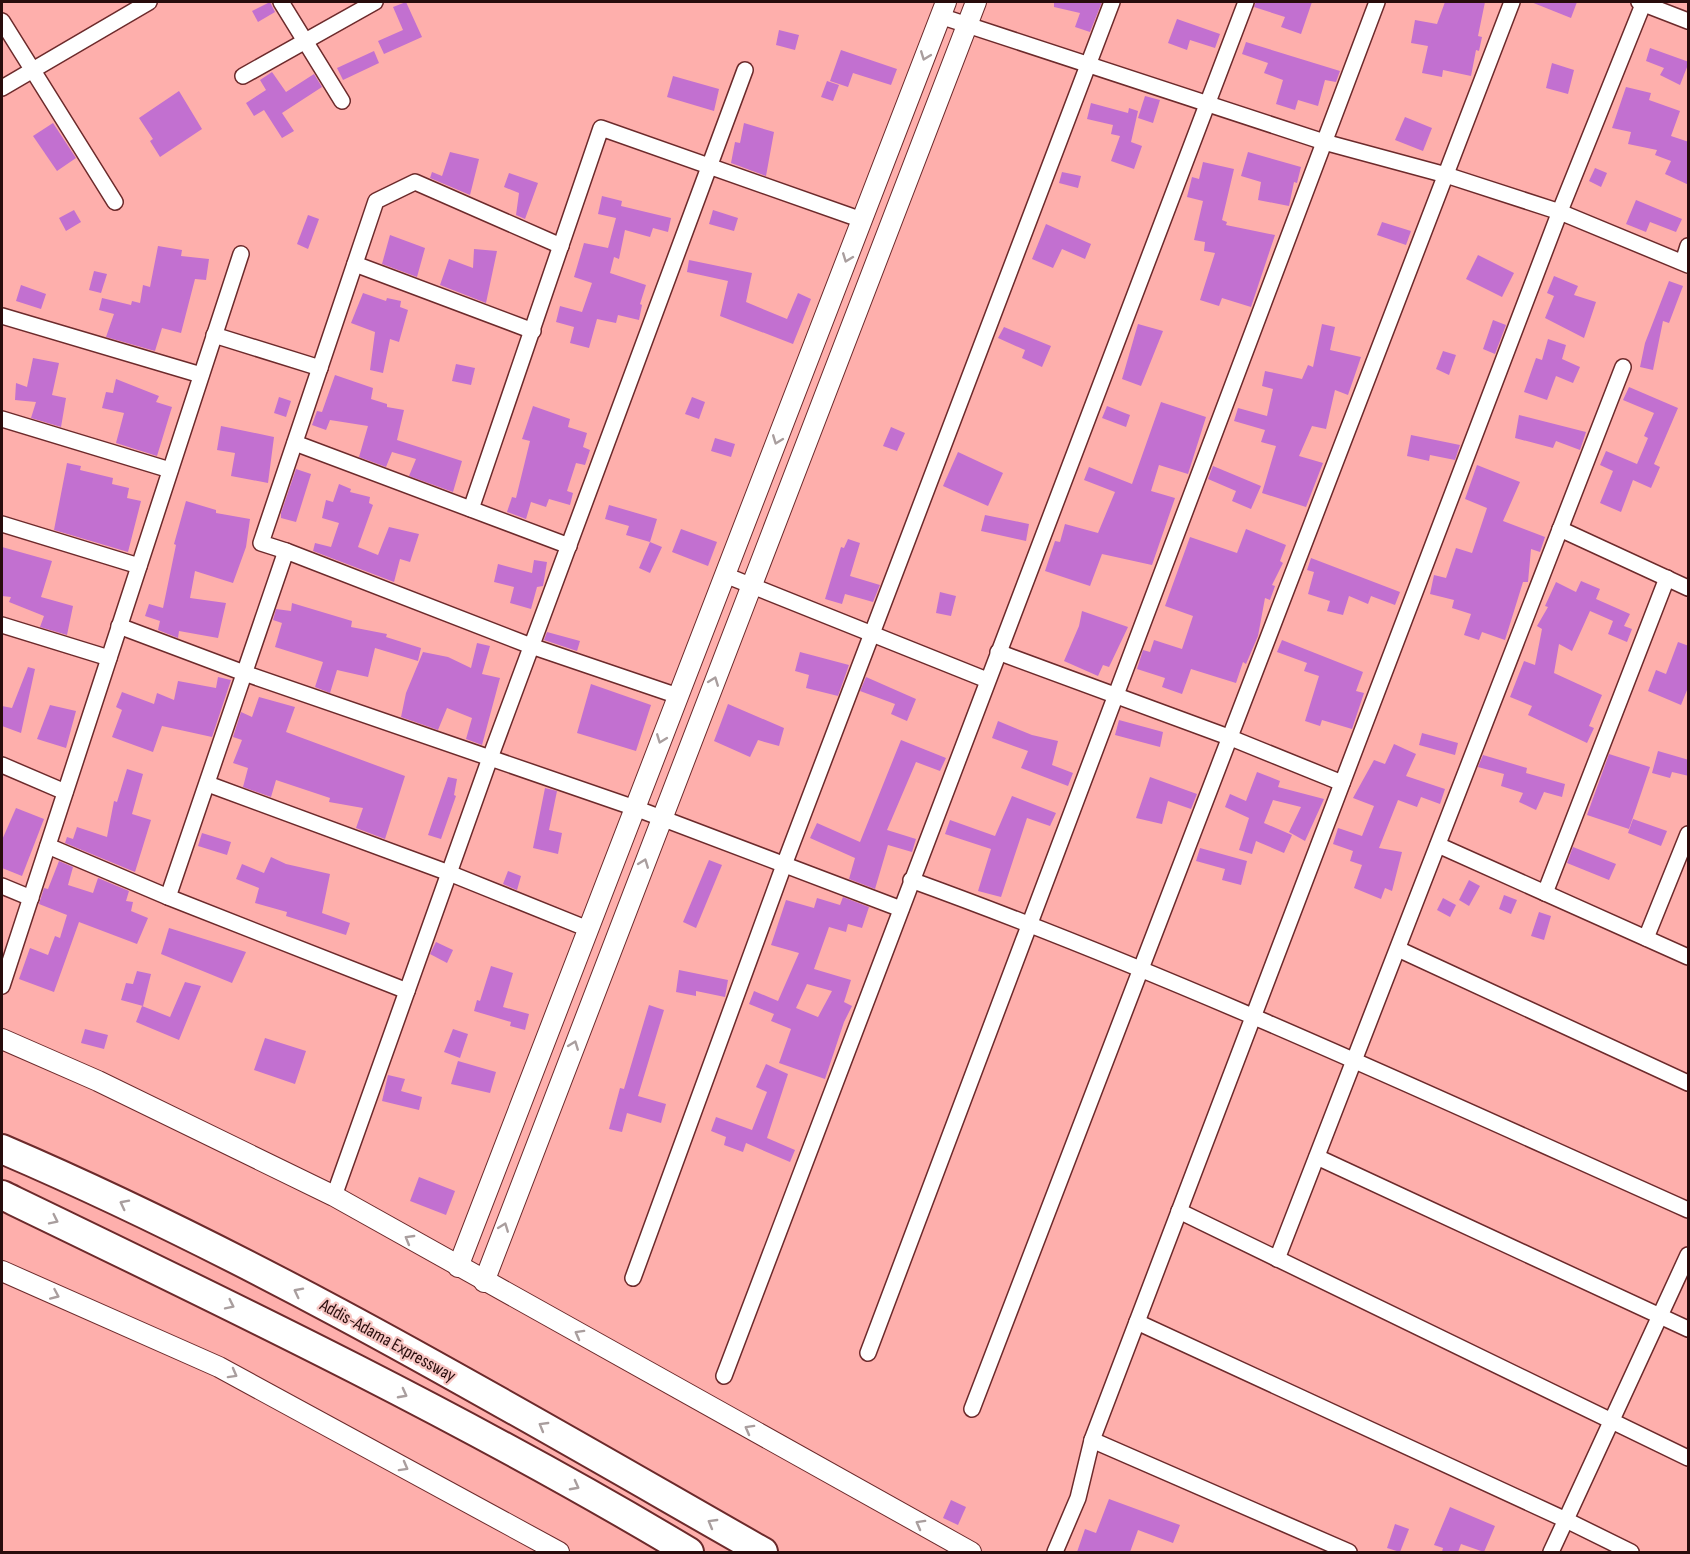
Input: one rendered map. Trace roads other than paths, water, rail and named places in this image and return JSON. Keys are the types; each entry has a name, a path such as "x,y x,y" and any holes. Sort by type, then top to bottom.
{"highway":[{"name":"Addis-Adama Expressway","path":"2,1149 88,1186 315,1300 488,1395 763,1552"},
{"path":"2,1195 292,1334 609,1504 689,1552"}],"street":[{"path":"2,88 149,2"},
{"path":"281,2 342,101"},
{"path":"243,76 375,2"},
{"path":"484,1282 975,2"},
{"path":"633,1278 784,865 1112,2"},
{"path":"724,1376 1246,2"},
{"path":"868,1353 1377,2"},
{"path":"972,1409 1143,970 1512,2"},
{"path":"1055,1552 1078,1498 1092,1440 1642,2 1689,21"},
{"path":"458,1267 943,9 966,25 1324,142 1446,175 1560,212 1686,263 1689,246"},
{"path":"2,21 115,202"},
{"path":"333,1196 490,758 745,70"},
{"path":"471,509 601,129 861,220"},
{"path":"561,246 415,182 376,201 261,543 531,646 678,696"},
{"path":"2,986 241,254"},
{"path":"355,264 532,331"},
{"path":"2,316 201,375"},
{"path":"214,335 320,368"},
{"path":"1277,1259 1623,367"},
{"path":"2,419 170,470"},
{"path":"295,443 568,546"},
{"path":"2,524 139,566"},
{"path":"1560,529 1689,588"},
{"path":"168,897 286,551"},
{"path":"725,575 987,680"},
{"path":"1545,893 1667,578"},
{"path":"2,625 109,658"},
{"path":"119,626 244,673 635,808 901,909"},
{"path":"998,652 1231,738 1342,783"},
{"path":"2,765 65,792"},
{"path":"208,784 449,873 588,929"},
{"path":"1646,938 1689,834"},
{"path":"1438,845 1689,957"},
{"path":"48,846 168,897 407,991"},
{"path":"911,880 1029,923 1253,1016 1689,1210"},
{"path":"2,886 31,898"},
{"path":"1398,949 1689,1083"},
{"path":"2,1039 98,1081 333,1196 971,1552"},
{"path":"1317,1156 1689,1329"},
{"path":"1179,1211 1689,1458"},
{"path":"1551,1552 1689,1255"},
{"path":"2,1271 219,1367 559,1552"},
{"path":"1137,1322 1631,1552"},
{"path":"1092,1440 1349,1552"}]}
